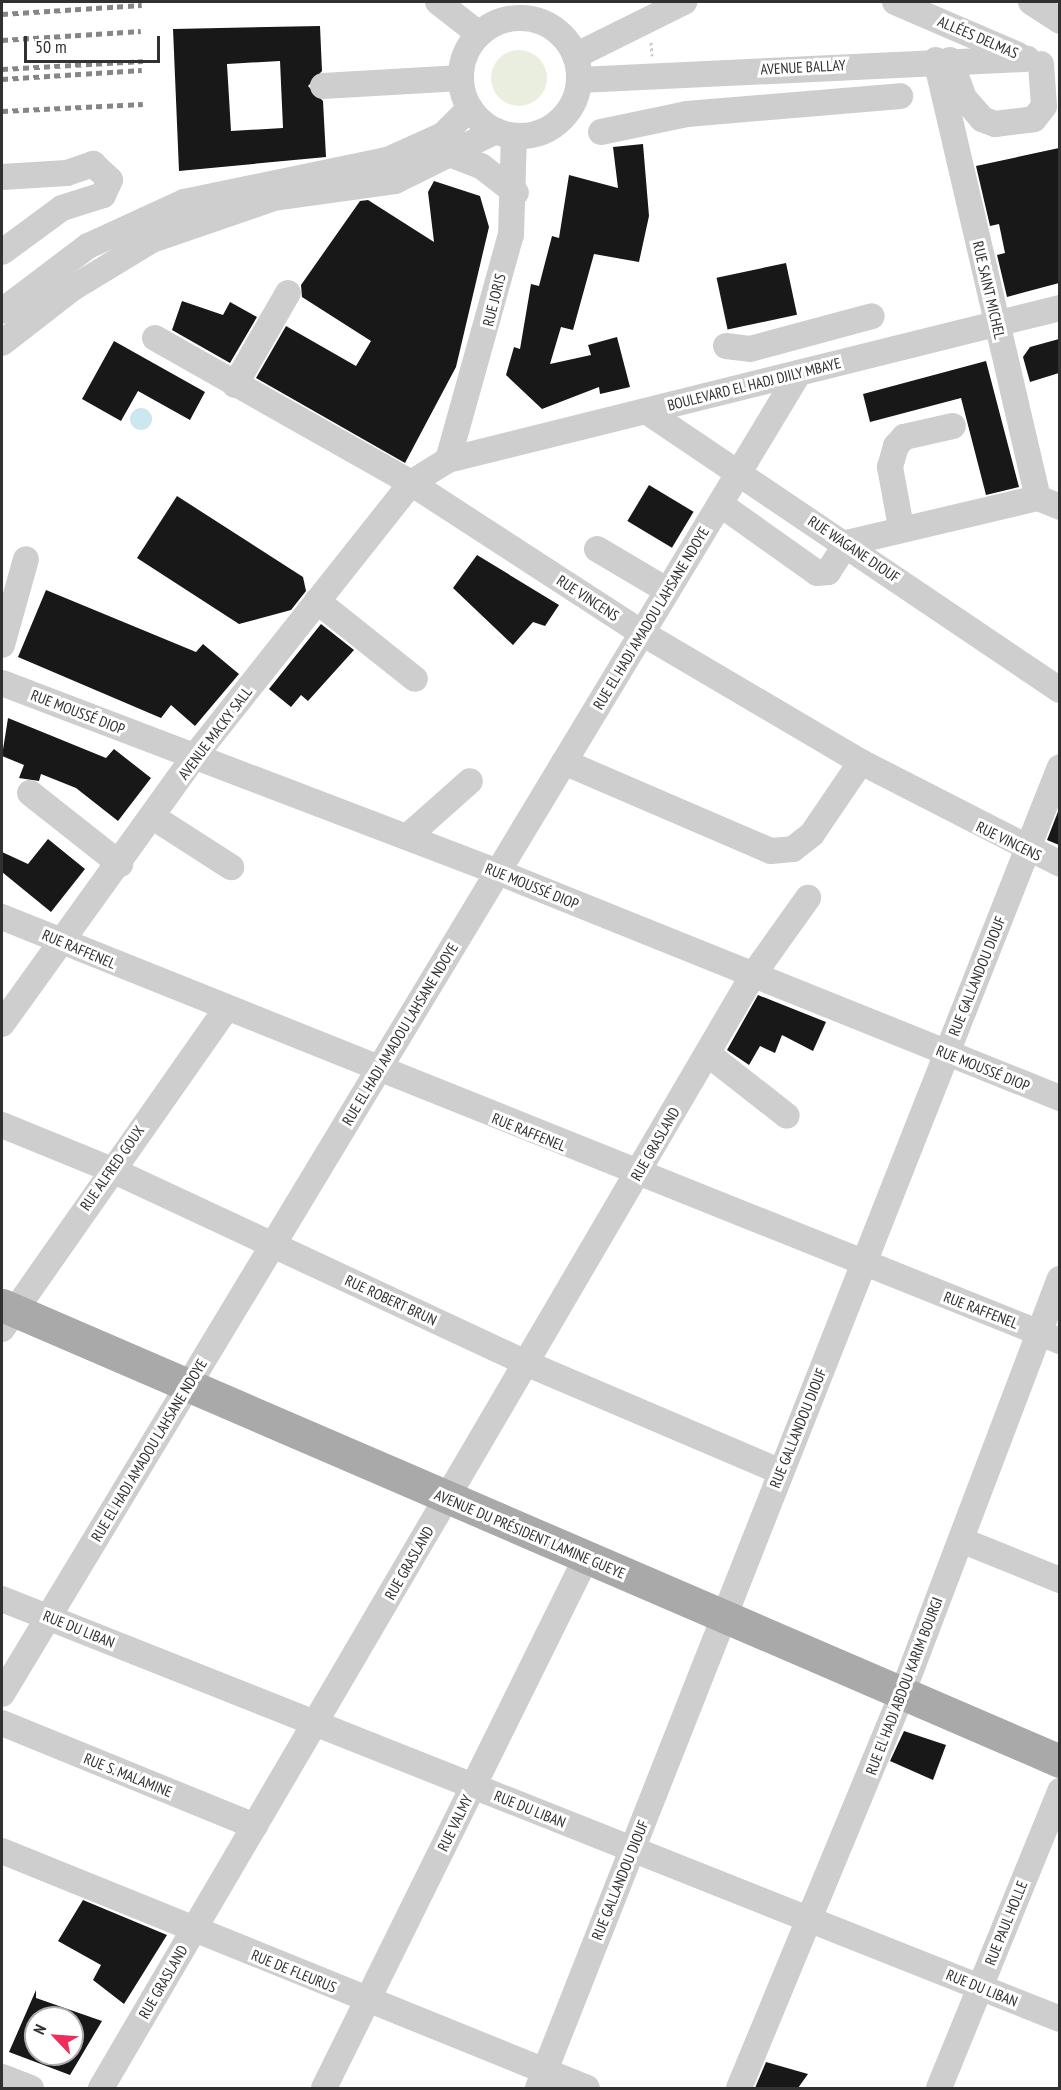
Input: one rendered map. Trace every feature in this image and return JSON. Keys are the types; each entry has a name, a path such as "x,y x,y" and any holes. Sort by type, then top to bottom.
{"main road":[{"name":"AVENUE DU PRÉSIDENT LAMINE GUEYE","path":"6,1315 187,1388 724,1615 1059,1761"}],"street":[{"path":"438,2 479,34"},
{"path":"577,68 684,2"},
{"name":"ALLÉES DELMAS","path":"895,2 1043,64"},
{"path":"1037,3 1059,21"},
{"path":"2,343 83,281 162,236 273,198 395,181 505,133 554,125 574,101 577,68 549,13 504,20 479,34 469,47 461,78 470,108 505,133"},
{"path":"943,60 964,98 982,119 995,124 1034,119 1044,106 1043,64"},
{"name":"AVENUE BALLAY","path":"577,68 684,74 943,60 1043,64"},
{"name":"RUE SAINT MICHEL","path":"943,60 997,324 1049,502"},
{"path":"744,71 744,109"},
{"path":"684,74 687,114"},
{"path":"323,86 461,78"},
{"path":"601,132 687,114 900,96"},
{"path":"2,310 88,246 184,202 387,160 443,135 470,108"},
{"name":"RUE JORIS","path":"448,460 474,384 516,193 505,133"},
{"path":"452,155 494,174 516,193"},
{"path":"2,177 68,173 93,164 110,180 104,195 62,208 2,252"},
{"path":"235,385 288,293"},
{"name":"BOULEVARD EL HADJ DJILY MBAYE","path":"448,460 1059,308"},
{"path":"726,346 750,349 872,316"},
{"path":"811,370 813,331"},
{"name":"RUE VINCENS","path":"155,338 411,483 642,633 861,762 1026,851 1059,864"},
{"name":"RUE EL HADJ AMADOU LAHSANE NDOYE","path":"2,1694 739,472 811,370"},
{"name":"RUE WAGANE DIOUF","path":"646,411 847,543 1059,690"},
{"path":"901,527 890,467 896,446 904,437 953,426"},
{"name":"AVENUE MACKY SALL","path":"2,1024 65,943 194,757 317,601 411,483 448,460"},
{"path":"720,504 817,573 828,572 847,543 901,527 1049,502"},
{"path":"597,549 668,591"},
{"path":"2,645 26,559"},
{"path":"317,601 415,678"},
{"name":"RUE MOUSSÉ DIOP","path":"2,683 498,872 1059,1098"},
{"path":"564,762 771,851 794,849 812,834 861,762"},
{"name":"RUE GALLANDOU DIOUF","path":"541,2080 1059,767"},
{"path":"407,837 470,781"},
{"path":"30,793 120,864"},
{"path":"153,817 231,867"},
{"name":"RUE GRASLAND","path":"101,2088 528,1364 753,975 808,898"},
{"name":"RUE RAFFENEL","path":"2,917 377,1072 1049,1336"},
{"name":"RUE ALFRED GOUX","path":"6,1315 225,1010"},
{"path":"708,1054 787,1116"},
{"name":"RUE ROBERT BRUN","path":"2,1125 110,1169 528,1364 781,1472"},
{"name":"RUE EL HADJ ABDOU KARIM BOURGI","path":"739,2088 811,1920 961,1540 1049,1336 1059,1279"},
{"path":"961,1540 1059,1580"},
{"name":"RUE VALMY","path":"324,2088 586,1558"},
{"name":"RUE DU LIBAN","path":"2,1599 1059,2019"},
{"name":"RUE S. MALAMINE","path":"2,1723 255,1826"},
{"name":"RUE PAUL HOLLE","path":"939,2088 1059,1791"},
{"name":"RUE DE FLEURUS","path":"2,1851 368,2001 541,2080 587,2088"},
{"path":"2,2077 31,2088"}],"shaded area":[{"path":"519,50 534,55 542,63 547,78 542,93 534,101 519,106 504,101 496,93 491,78 496,63 504,55"}],"water":[{"path":"141,408 149,411 152,419 149,427 141,430 133,427 130,419 133,411"}],"building":[{"path":"320,26 322,71 308,86 323,101 326,157 179,171 173,29","holes":["280,61 283,128 231,131 227,64"]},
{"path":"643,144 649,216 639,262 594,254 573,330 561,327 550,364 591,355 588,345 617,337 630,387 600,394 599,387 542,409 506,375 514,347 520,349 531,284 539,286 552,236 559,238 569,175 618,188 613,147"},
{"path":"1059,148 1059,283 1007,297 997,255 1005,253 999,224 990,226 976,166"},
{"path":"434,181 480,196 489,227 456,367 405,463 256,378 286,326 356,366 371,341 302,297 301,285 360,201 368,200 434,242 428,192"},
{"path":"786,263 797,315 728,330 717,278"},
{"path":"182,301 223,315 230,302 257,317 230,363 172,330"},
{"path":"1059,339 1059,373 1030,382 1023,357 1030,347"},
{"path":"114,341 205,392 190,420 138,391 121,421 82,399"},
{"path":"986,361 1019,487 986,495 961,398 870,422 863,394"},
{"path":"649,485 694,512 672,548 627,521"},
{"path":"177,496 303,577 306,591 291,610 239,624 137,558"},
{"path":"477,555 559,605 545,626 533,622 513,645 453,588"},
{"path":"46,590 196,652 203,644 239,674 195,726 171,705 161,718 18,657"},
{"path":"321,624 354,650 308,701 301,695 291,707 269,689"},
{"path":"8,718 106,758 114,749 151,778 118,821 76,788 41,774 39,781 19,778 24,765 2,756"},
{"path":"1059,809 1059,845 1047,840"},
{"path":"48,839 85,869 51,912 2,872 2,852 28,864"},
{"path":"758,995 826,1022 813,1051 782,1035 775,1053 760,1046 749,1065 727,1050"},
{"path":"904,1731 946,1745 933,1780 890,1761"},
{"path":"83,1900 167,1935 124,2004 93,1980 101,1965 58,1941"},
{"path":"36,1990 36,1998 59,2006 29,2006"},
{"path":"84,2015 102,2021 84,2051"},
{"path":"24,2018 24,2058 9,2052"},
{"path":"766,2062 808,2074 798,2088 755,2088"},
{"path":"46,2066 75,2066 70,2075"}],"railway":[{"path":"2,14 142,5"},
{"path":"2,40 141,31"},
{"path":"2,69 143,61"},
{"path":"2,79 142,70"},
{"path":"2,111 143,104"}]}
